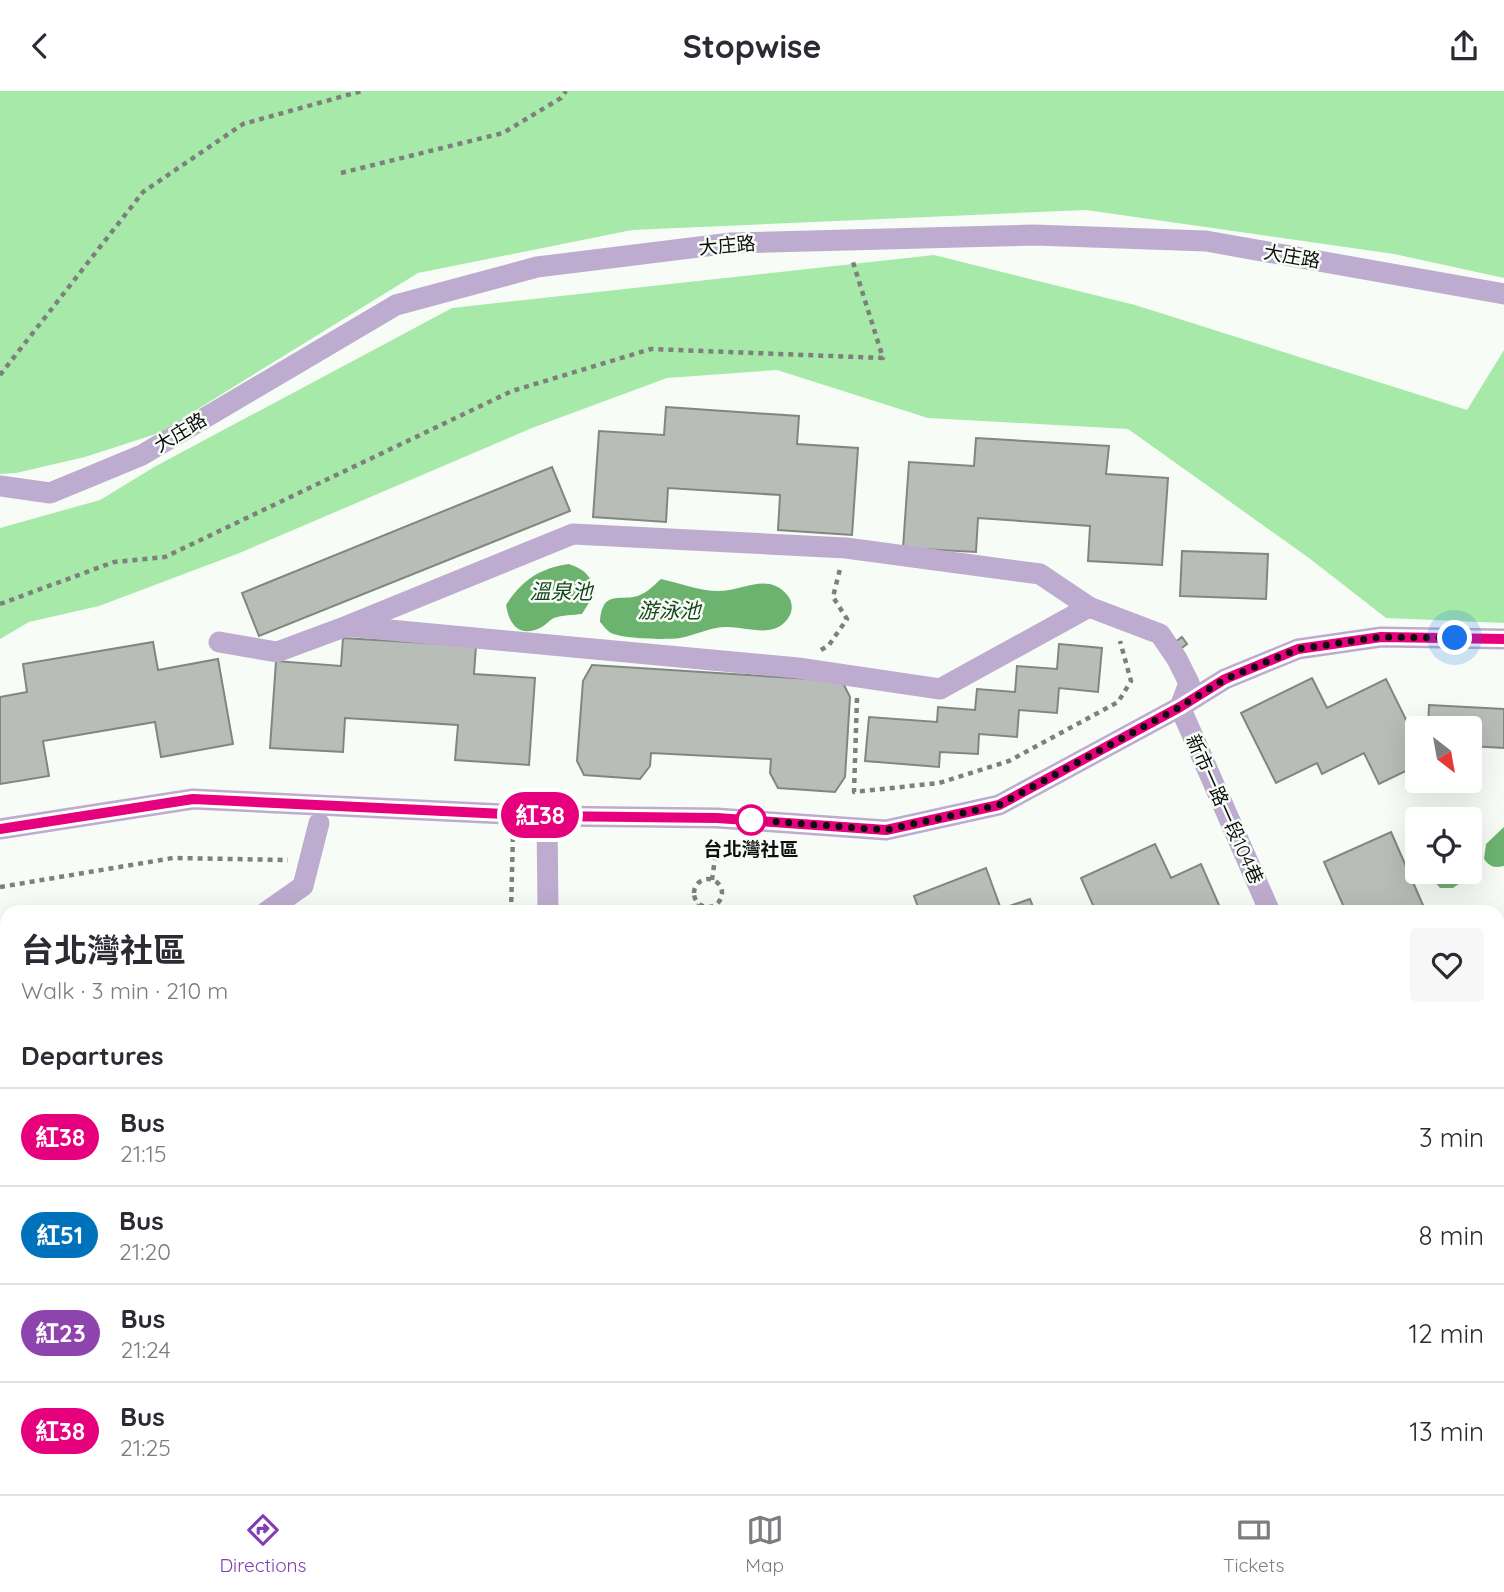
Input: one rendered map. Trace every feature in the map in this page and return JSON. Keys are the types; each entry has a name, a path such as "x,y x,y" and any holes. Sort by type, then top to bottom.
{"street":[{"name":"大庄路","path":"0,486 50,493 142,455 396,305 537,267 731,243 1034,235 1206,241 1504,294"},
{"path":"219,642 277,652 573,534 846,548 1040,574 1098,611 1160,634 1189,683 1180,707"},
{"path":"347,626 798,668 940,689 1098,611"},
{"path":"0,829 193,799 547,816 717,818 886,830 999,805 1180,707 1225,679 1298,649 1381,637 1504,639"},
{"name":"新市一路一段104巷","path":"1180,707 1267,905"},
{"path":"547,816 548,905"},
{"path":"276,905 303,886 319,823"}],"path":[{"path":"0,376 143,192 243,124 362,91"},
{"path":"341,173 503,133 561,98 566,91"},
{"path":"0,604 114,562 165,557 512,391 651,349 883,358 847,240"},
{"path":"798,668 829,645 848,619 833,597 846,548"},
{"path":"858,677 854,792 939,783 1009,761 1118,702 1130,681 1124,648 1098,611"},
{"path":"511,905 513,831"},
{"path":"712,880 717,843"},
{"path":"0,887 173,858 310,860"},
{"path":"699,905 693,895 696,884 706,878 717,881 722,891 719,902 714,905"}],"shaded area":[{"path":"0,91 1504,91 1504,278 1394,254 1086,210 632,230 418,273 159,433 85,457 16,473 0,474"},
{"path":"934,255 1135,305 1467,410 1504,350 1504,623 1386,618 1309,558 1128,429 928,418 777,370 667,378 532,428 237,554 99,606 29,622 0,639 0,528 100,500 156,466 452,308"}],"water":[{"name":"溫泉池","path":"569,564 587,574 595,593 582,614 554,618 533,631 516,627 506,605 512,596 525,582 541,572"},
{"name":"游泳池","path":"661,579 711,591 764,583 773,585 789,598 791,613 784,623 770,630 721,627 674,639 625,637 610,632 600,622 602,611 609,600 635,597"},
{"path":"1504,827 1504,866 1492,866 1484,859 1486,844"},
{"path":"1436,884 1459,884 1453,888 1440,888"}],"building":[{"path":"666,407 799,416 797,444 858,448 852,535 778,530 780,495 668,488 666,522 593,517 599,431 664,435"},
{"path":"976,438 1109,446 1106,474 1168,478 1162,565 1088,561 1090,526 978,518 976,552 903,548 909,462 974,466"},
{"path":"552,467 570,511 259,636 242,593"},
{"path":"1182,551 1268,554 1266,599 1180,596"},
{"path":"1182,637 1187,644 1179,650 1174,643"},
{"path":"343,638 476,646 474,674 535,678 529,765 455,760 458,725 345,718 343,752 270,748 276,661 341,666"},
{"path":"153,642 158,670 218,659 233,744 161,757 155,722 43,741 49,776 0,784 0,697 27,692 23,664"},
{"path":"1059,644 1102,648 1098,692 1059,688 1057,713 1019,710 1017,737 979,734 978,754 940,752 939,767 865,761 869,717 937,722 938,707 975,710 977,689 1015,692 1017,666 1057,669"},
{"path":"592,665 842,681 850,697 845,777 835,792 778,788 770,773 771,759 651,753 650,766 640,779 584,775 577,761 583,681"},
{"path":"1312,678 1327,708 1386,679 1405,718 1405,771 1379,784 1364,753 1322,774 1317,763 1276,783 1241,713"},
{"path":"1429,705 1504,709 1504,748 1482,747 1482,716 1429,716"},
{"path":"1391,832 1405,864 1405,884 1414,884 1423,905 1343,905 1324,862"},
{"path":"1155,844 1171,878 1201,864 1219,905 1093,905 1081,878"},
{"path":"986,868 1000,905 917,905 914,896"},
{"path":"1030,899 1032,905 1013,905"}],"bus line":[{"name":"紅38","path":"0,829 193,799 547,816 717,818 886,830 999,805 1180,707 1225,679 1298,649 1381,637 1504,639"}],"place":[{"name":"台北灣社區","path":"751,820"}],"route":[{"path":"751,820 886,830 999,805 1180,707 1225,679 1298,649 1381,637 1455,638"}]}
